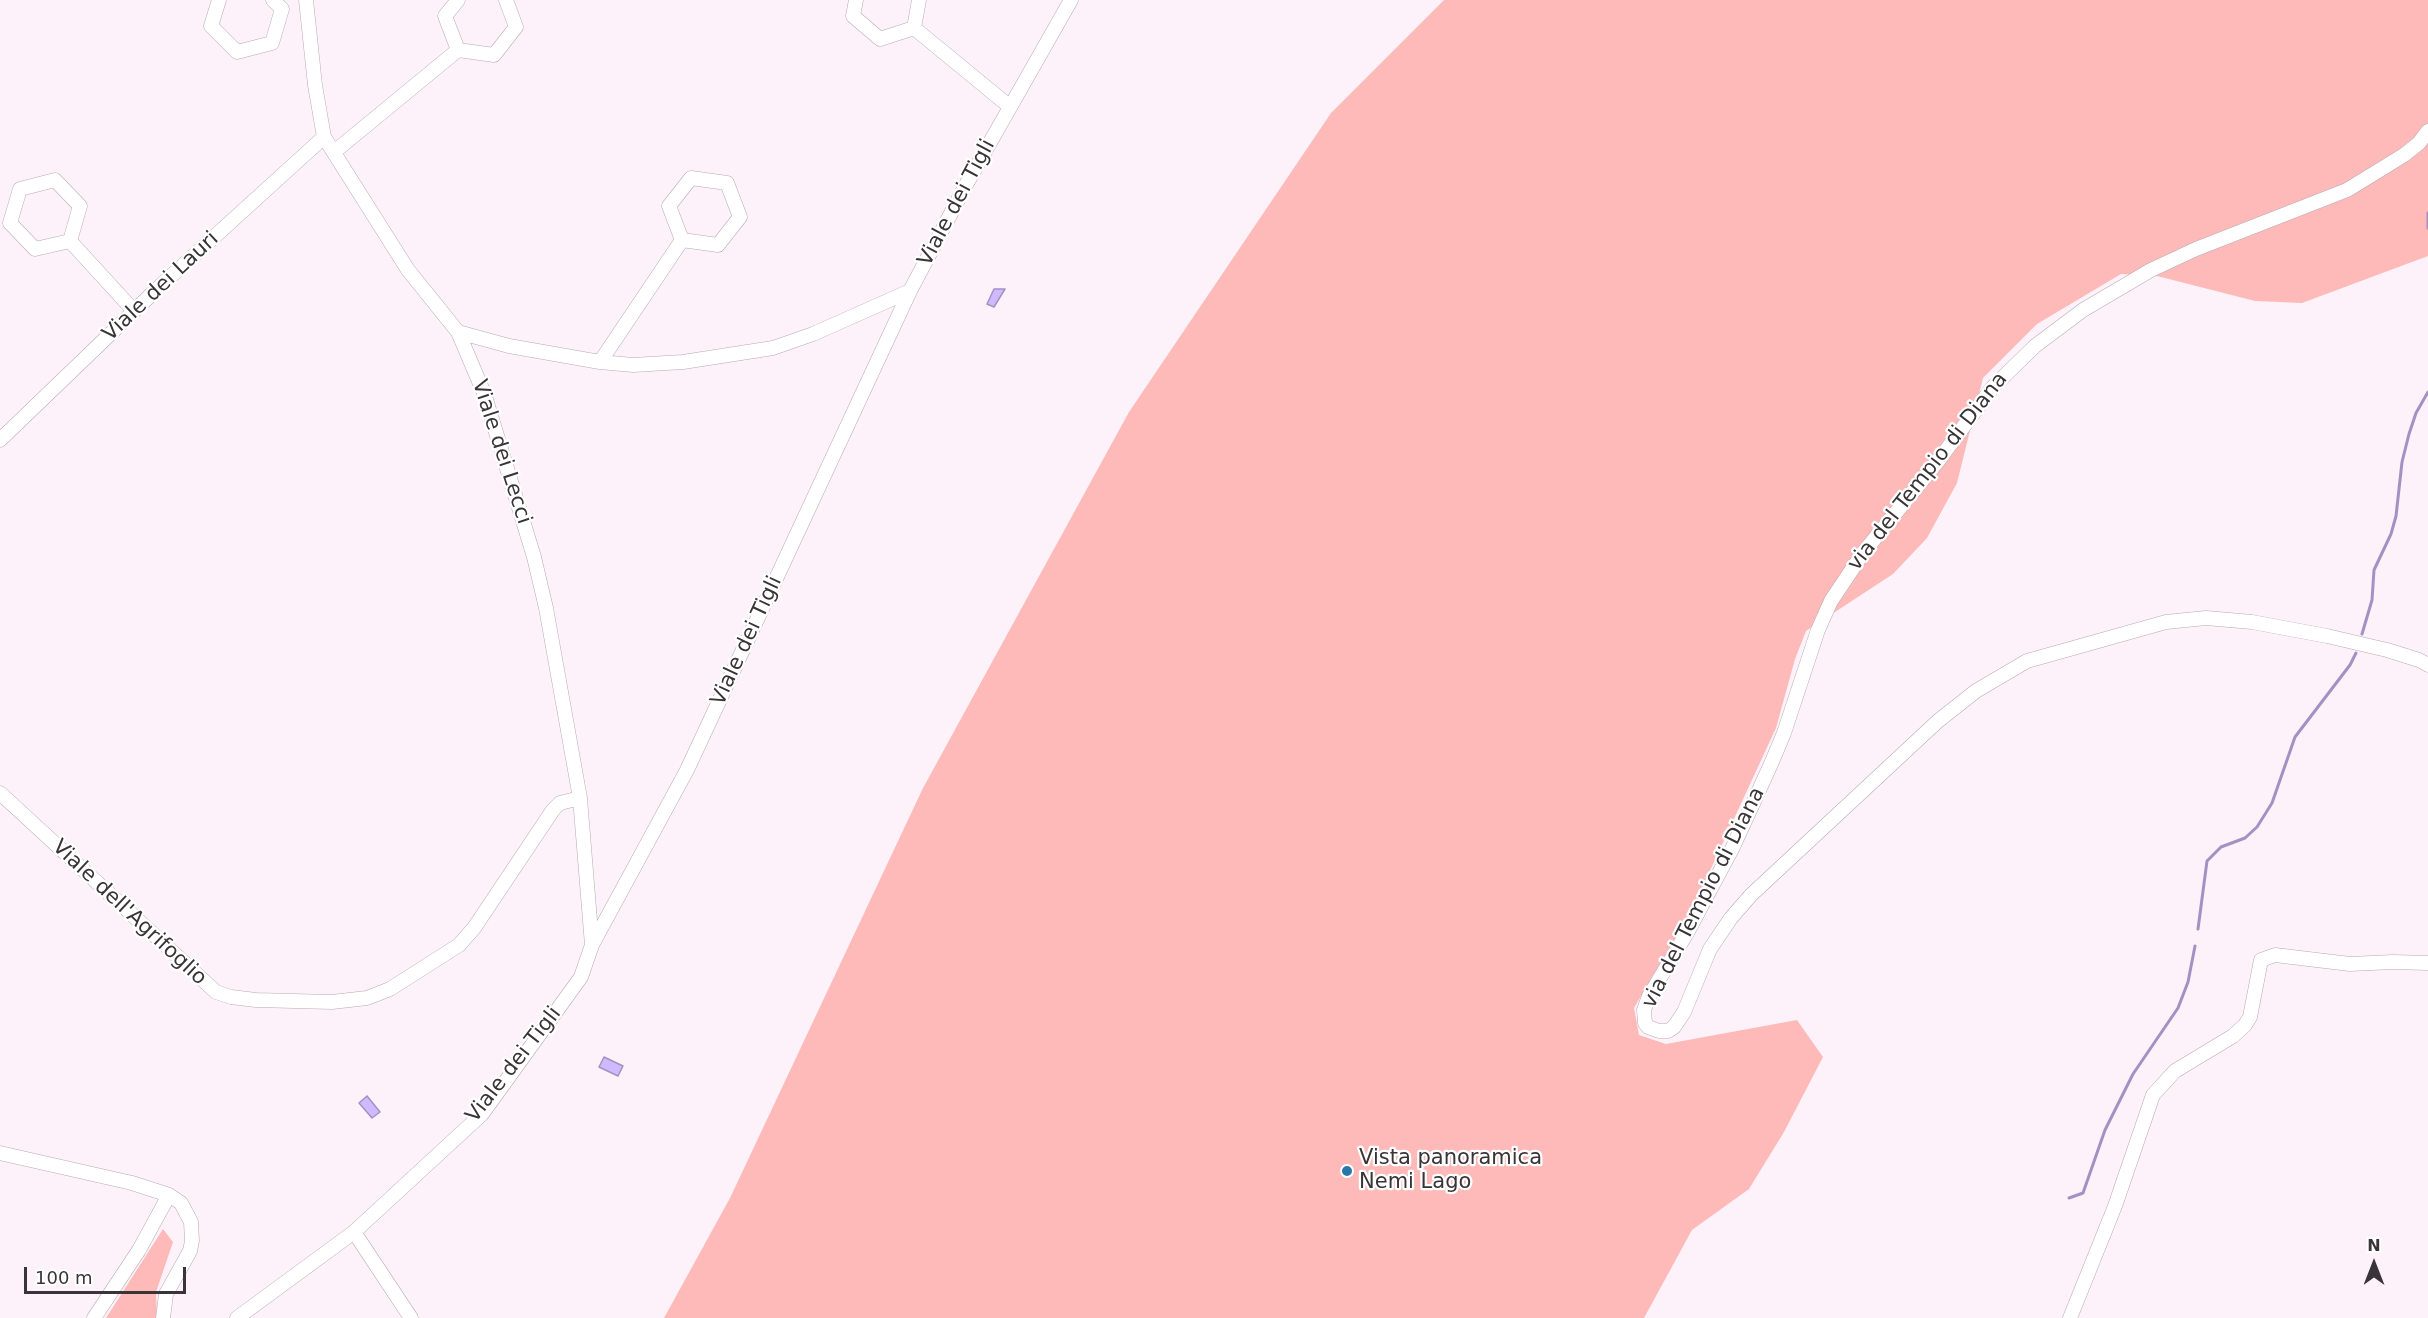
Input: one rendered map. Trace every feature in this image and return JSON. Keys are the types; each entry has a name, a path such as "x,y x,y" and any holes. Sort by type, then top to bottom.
{"street":[{"path":"219,0 212,26 237,52 272,43 277,4 307,4"},
{"path":"458,0 445,16 458,50"},
{"path":"334,152 458,50 494,55 516,27 506,0"},
{"path":"856,0 853,16 880,39 914,27"},
{"path":"914,27 919,0"},
{"name":"Viale dei Tigli","path":"237,1318 354,1232 482,1114 581,977 592,945 687,770 910,291 1010,106 1071,0"},
{"name":"Viale dei Lecci","path":"307,4 315,85 324,137 408,270 458,332 484,393 538,574 550,625 580,798 592,945"},
{"path":"914,27 1010,106"},
{"name":"via del Tempio di Diana","path":"2428,131 2419,143 2404,155 2347,190 2205,245 2139,278 2061,325 1999,380 1938,461 1863,553 1831,601 1818,630 1771,765 1740,834 1705,900 1649,996 1644,1010 1645,1023 1648,1027 1659,1031 1671,1030 1677,1025 1710,949 1731,918 1751,895 1943,717 1984,686 2027,661 2166,622 2206,618 2252,622 2327,636 2416,658 2428,665"},
{"name":"Viale dei Lauri","path":"0,440 134,311 324,137"},
{"path":"691,178 727,183 740,217 735,224 718,245 682,240 669,206 691,178"},
{"path":"55,180 80,206 70,241 35,249 10,223 20,189 55,180"},
{"path":"600,362 682,240"},
{"path":"70,241 134,311"},
{"path":"458,332 509,346 600,362 642,365 759,352 804,338 910,291"},
{"name":"Viale dell'Agrifoglio","path":"0,793 216,992 231,997 256,1000 332,1002 367,998 390,989 459,945 474,928 553,810 560,803 580,798"},
{"path":"2070,1318 2122,1187 2150,1101 2157,1089 2175,1071 2233,1036 2245,1025 2251,1012 2261,960 2275,955 2350,964 2428,963"},
{"path":"0,1153 132,1183 169,1195 181,1203 192,1228 192,1241 190,1251 170,1286 163,1318"},
{"path":"94,1318 139,1250 169,1195"},
{"path":"354,1232 411,1318"}],"shaded area":[{"path":"1444,0 2428,0 2428,256 2302,303 2255,301 2157,276 2121,274 2037,324 1983,378 1957,483 1927,538 1893,574 1806,631 1795,659 1776,728 1689,916 1634,1008 1639,1035 1666,1044 1797,1020 1823,1057 1784,1132 1749,1189 1692,1230 1644,1318 664,1318 730,1198 923,788 1129,412 1331,113"},
{"path":"994,289 1005,289 994,307 987,304"},
{"path":"604,1057 623,1066 618,1076 599,1067"},
{"path":"367,1096 380,1112 372,1118 359,1103"},
{"path":"163,1229 173,1242 156,1292 157,1318 106,1318"}],"waterway":[{"path":"2428,213 2428,228"},
{"path":"2362,634 2372,600 2374,570 2391,534 2396,516 2402,462 2409,434 2416,413 2428,392"},
{"path":"2198,929 2207,861 2221,847 2245,838 2257,827 2272,803 2295,737 2350,665 2356,653"},
{"path":"2069,1198 2083,1193 2105,1130 2133,1074 2178,1008 2188,982 2195,946"}],"place":[{"name":"Vista panoramica Nemi Lago","path":"1347,1171"}]}
